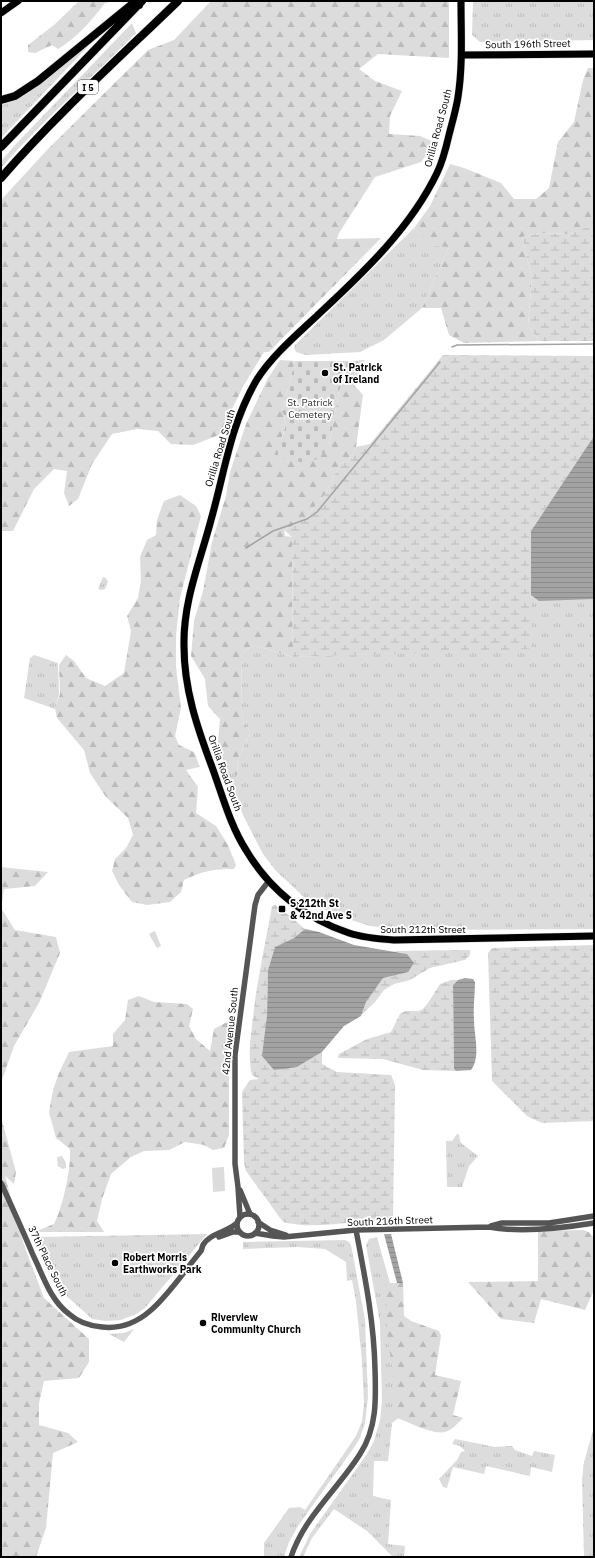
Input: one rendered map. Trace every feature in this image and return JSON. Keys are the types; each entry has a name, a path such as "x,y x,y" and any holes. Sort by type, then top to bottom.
{"highway":[{"name":"I 5","path":"1,178 41,135 178,1"},
{"name":"I 5","path":"1,147 141,3"},
{"path":"1,100 15,96 34,85 131,5 141,3"}],"main road":[{"path":"1,13 18,1"},
{"name":"Orillia Road South","path":"268,882 245,850 236,832 193,714 184,670 184,644 187,609 199,557 211,520 223,469 238,418 255,383 274,358 384,250 406,223 425,195 438,172 458,102 462,55 461,1"},
{"name":"South 196th Street","path":"462,55 594,54"},
{"name":"South 212th Street","path":"268,882 306,914 349,933 369,938 394,940 594,936"}],"street":[{"name":"42nd Avenue South","path":"238,1220 238,1187 235,1158 234,1071 236,1042 255,905 258,895 268,882"},
{"name":"37th Place South","path":"1,1183 54,1298 69,1314 86,1324 109,1328 123,1326 145,1315 157,1304 203,1248"},
{"name":"42nd Avenue South","path":"238,1187 250,1214"},
{"path":"245,1214 254,1216 258,1222 258,1228 255,1233 246,1235 240,1232 233,1232 220,1236 203,1248 203,1245 211,1238 232,1227 245,1214"},
{"path":"580,1222 594,1216"},
{"path":"238,1220 237,1228 240,1232"},
{"name":"South 216th Street","path":"258,1222 270,1230 292,1235"},
{"path":"580,1222 594,1223"},
{"name":"South 216th Street","path":"255,1233 278,1237 356,1230 489,1227 502,1223 580,1222"},
{"path":"291,1557 296,1543 306,1526 360,1454 373,1426 376,1402 372,1321 356,1230"}],"green space":[{"path":"79,1 116,1 105,3 78,34 65,45 58,49 52,45 35,53 28,52 28,45 54,25"},
{"path":"211,1 449,1 449,58 378,54 359,69 375,81 402,91 390,116 389,134 420,136 436,143 421,162 375,177 339,233 337,239 381,238 269,352 264,352 244,385 219,435 193,445 171,444 158,431 137,429 112,434 92,464 78,499 69,506 64,493 67,471 54,469 34,489 13,531 1,531 1,200 48,149 148,50 174,40"},
{"path":"473,1 594,1 594,40 480,42 472,35"},
{"path":"132,23 136,33 33,133 1,168 1,161 17,143"},
{"path":"99,35 1,138 1,105 22,97"},
{"path":"588,68 594,68 594,218 591,226 570,234 541,233 522,237 532,278 528,325 539,341 464,343 449,335 441,308 422,308 449,247 433,246 414,228 430,206 450,164 501,183 514,199 536,199 549,188 558,142 574,122 583,80"},
{"path":"594,218 594,341 539,341 528,325 532,278 522,237 541,233 570,234 590,226"},
{"path":"414,228 433,245 449,247 422,308 384,340 360,352 306,355 296,352 294,348 295,345"},
{"path":"443,355 594,356 594,436 531,531 531,649 293,657 292,537 284,530 303,521 325,494 340,464 349,460 356,447 370,444"},
{"path":"280,360 295,361 282,412 285,423 281,440 329,446 339,391 351,361 365,360 354,385 363,395 356,447 349,460 340,464 325,494 303,521 284,530 285,536 292,537 293,657 253,645 242,653 241,715 250,733 238,758 237,776 226,769 218,742 220,719 208,706 205,679 191,656 194,621 203,591 212,542 226,496 230,472 246,424 268,378"},
{"name":"St. Patrick Cemetery","path":"295,361 351,361 339,391 329,446 317,459 305,463 274,456 285,428 282,412"},
{"path":"180,495 196,506 201,516 180,598 176,636 176,667 181,708 175,736 179,745 194,752 200,767 186,770 198,787 196,813 216,826 228,845 236,865 234,869 208,871 190,877 184,880 181,892 170,902 147,905 132,902 119,885 112,871 115,859 126,848 133,835 128,818 106,797 90,773 84,750 57,718 55,708 60,694 59,665 66,655 74,661 86,678 105,686 124,673 131,631 127,616 138,598 141,580 140,557 147,540 156,535 157,520 164,501"},
{"path":"103,577 106,578 108,582 105,589 102,590 98,589"},
{"path":"594,594 594,929 408,930 370,926 333,914 304,897 276,871 263,854 243,815 226,769 237,776 238,758 250,733 241,715 242,653 253,645 293,657 531,648 531,595"},
{"path":"34,655 58,663 59,694 55,709 24,698 30,658"},
{"path":"56,666 56,674 47,675 47,667"},
{"path":"1,867 48,872 35,886 4,889 1,908"},
{"path":"272,906 278,906 305,929 294,938 275,947 268,970 267,1015 263,1056 297,1067 322,1052 322,1064 337,1072 391,1075 395,1085 393,1218 324,1225 283,1222 246,1171 244,1163 242,1092 250,1080 259,1079 252,1075 250,1044 258,981"},
{"path":"1,908 15,930 56,937 60,953 39,1003 14,1046 2,1080 1,1101"},
{"path":"155,931 161,946 157,948 149,934"},
{"path":"594,945 594,1121 542,1123 527,1116 492,1081 488,953 492,948"},
{"path":"470,950 470,955 465,960 430,968 410,980 394,984 384,990 375,1002 361,1015 366,1002 383,977 395,974 407,954 393,951"},
{"path":"451,980 458,980 453,985 454,1069 456,1071 423,1070 383,1059 338,1057 339,1054 367,1039 391,1032 400,1014 405,1011 419,1011 423,1009 440,984"},
{"path":"139,996 154,1002 187,1004 193,1009 189,1026 196,1039 210,1051 214,1029 229,1021 229,1135 224,1148 213,1150 204,1145 185,1142 169,1150 144,1151 131,1157 111,1174 102,1199 97,1221 104,1232 34,1232 54,1224 66,1188 68,1177 70,1149 56,1138 49,1112 53,1090 59,1073 69,1052 113,1046 113,1034 125,1020 128,1000"},
{"path":"1,1117 16,1172 14,1184 5,1176 24,1245 44,1298 89,1339 89,1362 79,1378 44,1381 39,1403 39,1425 68,1433 78,1442 53,1453 46,1528 36,1557 1,1557"},
{"path":"457,1134 459,1134 461,1143 478,1156 469,1166 462,1187 447,1187 446,1141 452,1141"},
{"path":"62,1156 66,1163 66,1168 62,1169 58,1167 57,1157"},
{"path":"224,1167 225,1191 213,1192 212,1168"},
{"path":"584,1230 590,1233 594,1238 594,1290 585,1310 541,1299 534,1323 501,1319 468,1282 538,1281 538,1231"},
{"name":"Robert Morris Earthworks Park","path":"207,1234 145,1308 136,1314 121,1320 106,1321 92,1319 60,1290 34,1237"},
{"path":"377,1237 390,1283 401,1416 392,1423 388,1461 374,1461 373,1496 391,1500 388,1544 405,1546 404,1557 393,1557 367,1531 334,1509 312,1538 303,1557 299,1557 310,1534 367,1454 374,1441 380,1420 382,1401 380,1323 366,1245 369,1239"},
{"path":"345,1240 351,1245 365,1320 368,1397 365,1423 360,1438 353,1449 298,1526 289,1542 284,1557 264,1557 264,1543 289,1508 300,1507 305,1510 356,1436 362,1421 364,1404 362,1361 356,1301 352,1280 347,1281 346,1262 325,1249 297,1247 243,1249 243,1242"},
{"path":"386,1283 403,1283 404,1316 411,1321 439,1331 441,1336 435,1375 461,1381 453,1415 463,1418 448,1431 440,1432 426,1430 393,1416 394,1380 387,1333"},
{"path":"134,1329 124,1342 109,1334 124,1333"},
{"path":"594,1427 594,1557 584,1557 582,1479 584,1462"},
{"path":"455,1439 495,1447 512,1446 515,1450 532,1456 534,1451 555,1455 552,1472 531,1467 530,1476 486,1466 484,1474 453,1467 447,1488 443,1487 439,1479 457,1460 461,1452 465,1451 460,1446 452,1444"}],"shaded area":[{"path":"594,436 594,599 539,601 531,595 531,531"},
{"path":"305,929 319,932 354,945 407,954 414,963 408,972 383,978 366,1002 361,1016 344,1026 322,1052 297,1067 274,1070 262,1056 267,1015 268,970 275,947 294,938"},
{"path":"465,978 473,979 475,982 474,1026 476,1059 471,1070 456,1071 454,1069 453,985 458,980"},
{"path":"384,1234 391,1234 403,1283 397,1283"}],"waterway":[{"path":"452,347 457,345 594,344"},
{"path":"246,548 273,531 307,519 317,512 440,362"}],"place":[{"name":"St. Patrick of Ireland","path":"325,373"},
{"name":"S 212th St & 42nd Ave S","path":"282,909"},
{"name":"Robert Morris Earthworks Park","path":"115,1263"},
{"name":"Riverview Community Church","path":"203,1323"}]}
